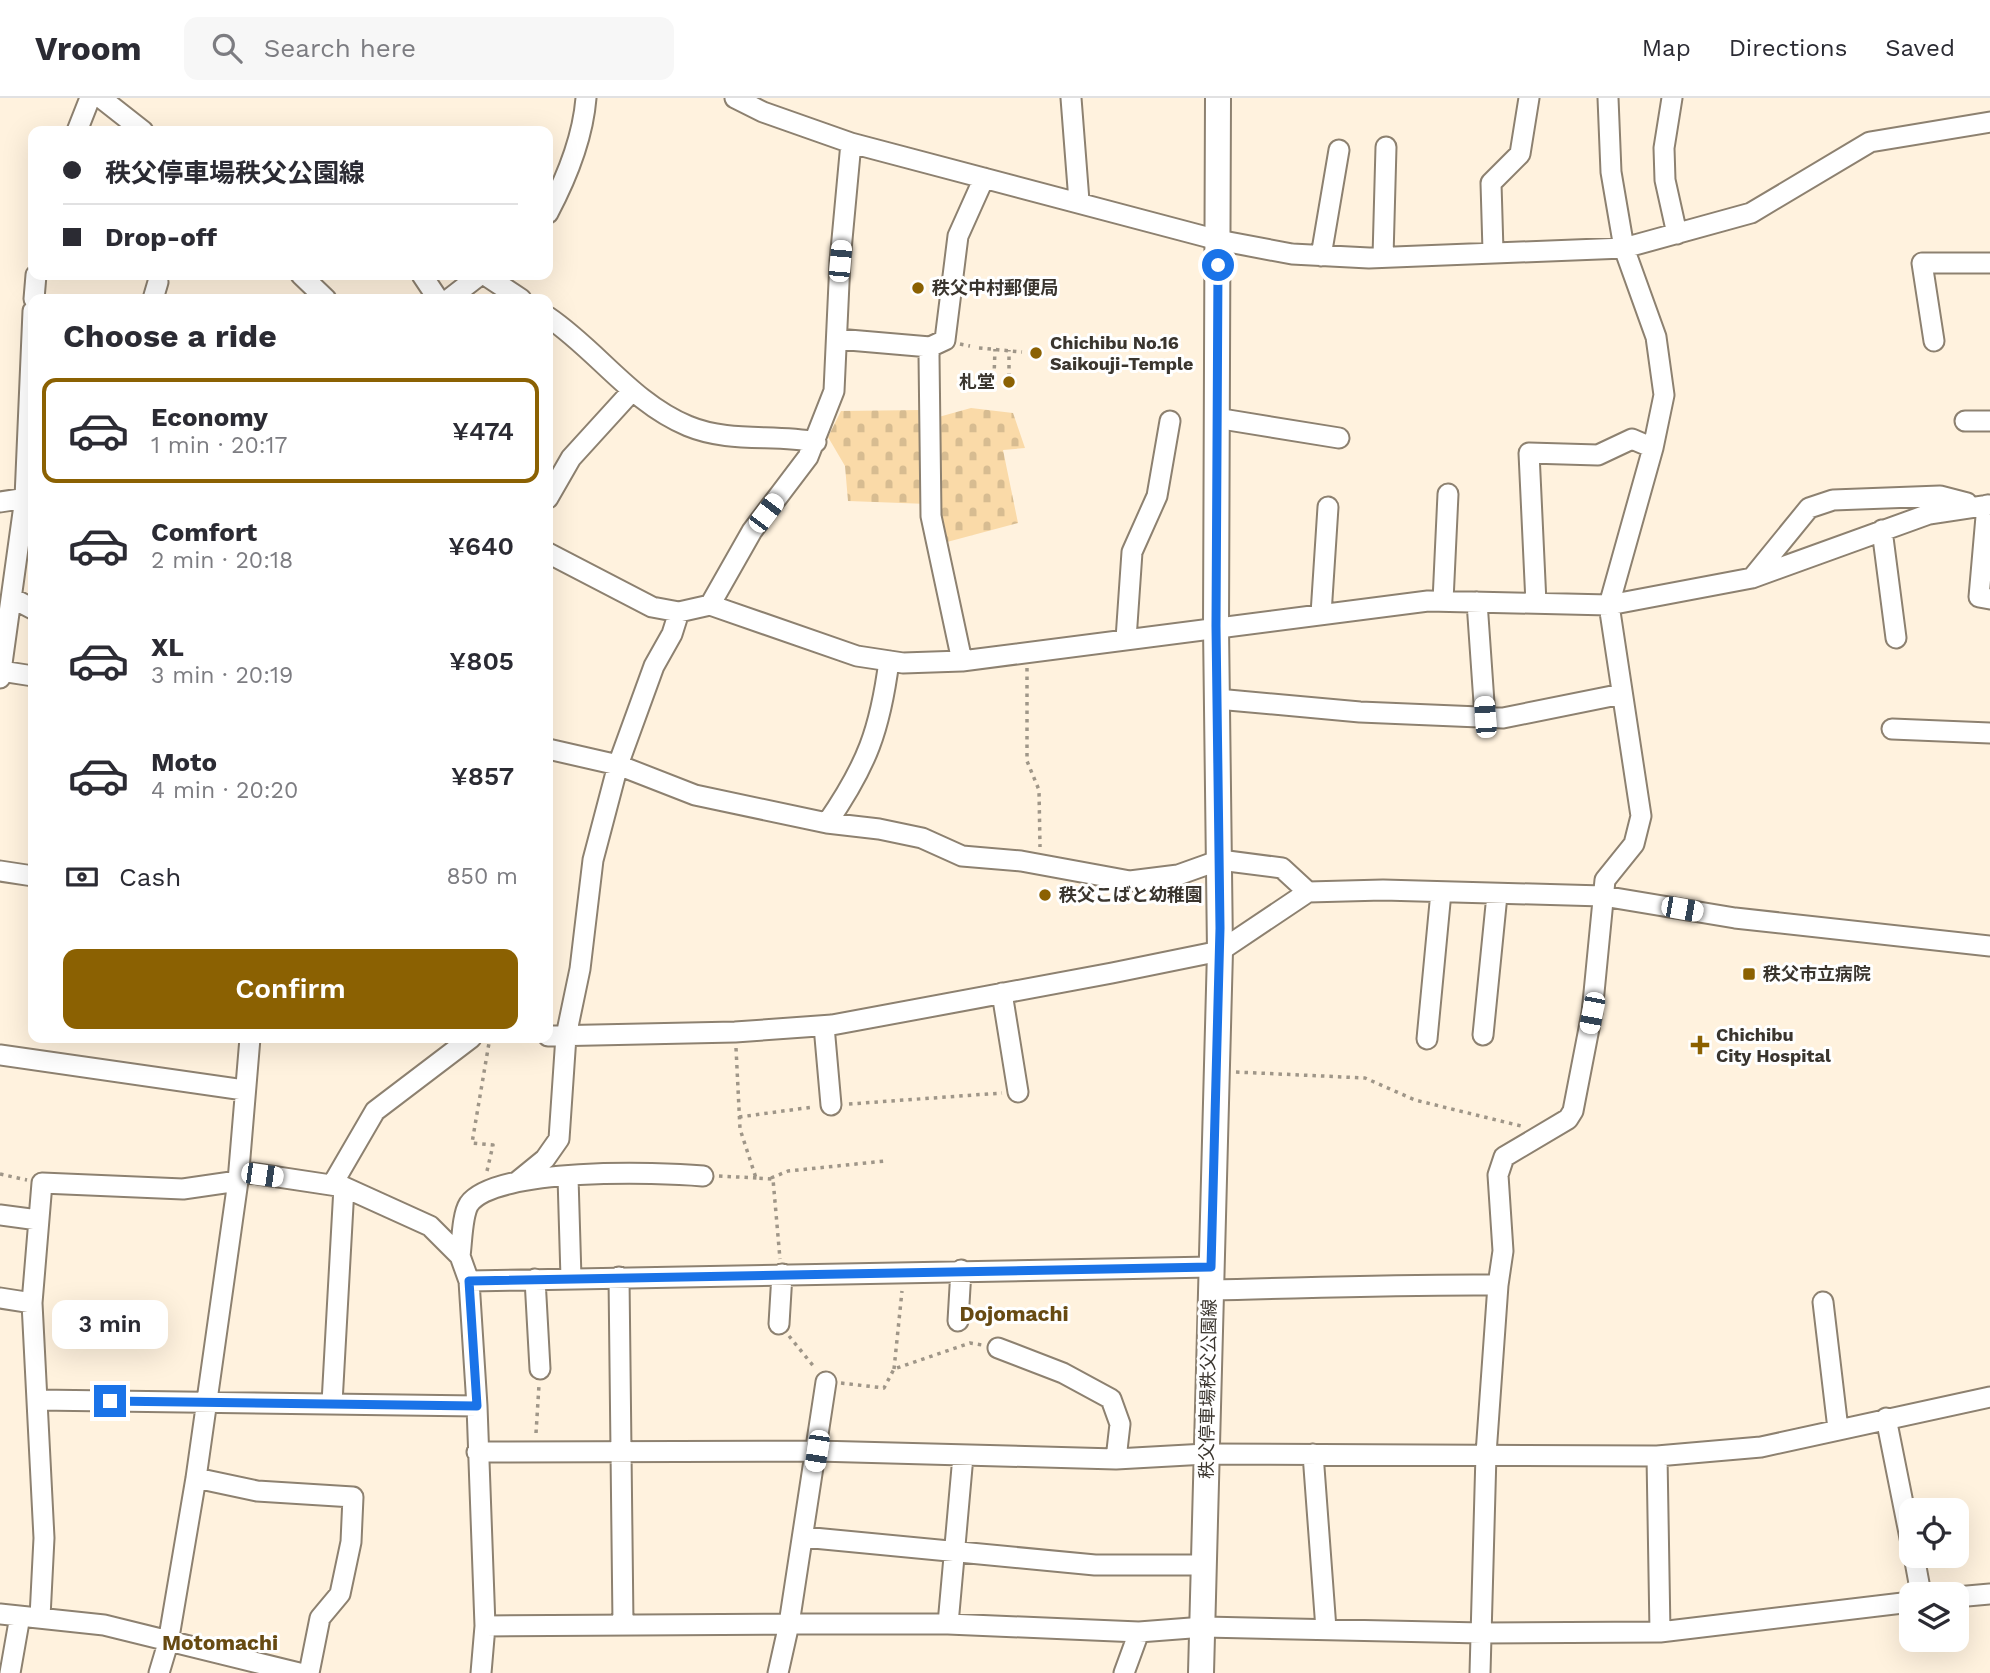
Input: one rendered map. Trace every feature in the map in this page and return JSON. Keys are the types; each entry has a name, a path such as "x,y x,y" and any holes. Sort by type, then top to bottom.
{"main road":[{"name":"秩父停車場秩父公園線","path":"1201,1673 1220,951 1216,626 1218,98"}],"street":[{"path":"79,126 90,98"},
{"path":"101,98 137,126"},
{"path":"553,204 584,119 586,98"},
{"path":"735,98 763,112 851,143 1219,240 1292,254 1321,256 1383,257 1624,248 1751,213 1870,142 1990,122"},
{"path":"1071,98 1079,201"},
{"path":"1493,251 1491,183 1520,154 1529,98"},
{"path":"1480,1673 1486,1454 1498,1285 1503,1251 1498,1175 1504,1157 1568,1119 1573,1111 1592,1013 1605,880 1634,844 1642,816 1609,604 1653,448 1664,395 1656,337 1624,248 1611,172 1608,98"},
{"path":"1672,98 1664,148 1665,180 1677,234"},
{"path":"710,605 752,531 808,457 816,443 834,391 851,143"},
{"path":"1383,257 1386,148"},
{"path":"1321,256 1339,150"},
{"path":"837,339 930,347 945,340 958,236 984,178"},
{"path":"1934,341 1922,263 1990,263"},
{"path":"455,294 474,280"},
{"path":"492,280 514,294"},
{"path":"553,321 632,391 666,414 699,429 723,436 816,443"},
{"path":"930,347 931,516 962,661"},
{"path":"553,489 571,458 632,391"},
{"path":"1216,418 1339,438"},
{"path":"1126,639 1132,552 1157,496 1170,421"},
{"path":"1965,421 1990,421"},
{"path":"1536,603 1529,453 1598,455 1632,439 1653,448"},
{"path":"1443,601 1448,494"},
{"path":"1752,578 1809,508 1833,500 1940,496 1984,505"},
{"path":"0,502 28,497"},
{"path":"28,503 1,675 28,676"},
{"path":"553,556 652,607 679,612 710,605 857,656 889,661 962,661 1216,626 1443,601 1609,604 1752,578 1929,514 1984,505"},
{"path":"1984,505 1979,597 1990,599"},
{"path":"1321,614 1328,507"},
{"path":"1882,530 1896,638"},
{"path":"12,598 28,606"},
{"path":"1477,602 1485,717"},
{"path":"518,1181 545,1159 559,1139 557,1036 580,969 593,860 618,765 654,666 672,634 679,612"},
{"path":"827,823 858,778 883,712 889,661"},
{"path":"1217,699 1360,712 1503,718 1622,695"},
{"path":"1892,729 1990,733"},
{"path":"553,750 618,765 695,794 827,823 879,829 922,838 962,856 1040,865 1130,881 1178,875 1220,860 1282,868 1308,892"},
{"path":"0,871 28,875"},
{"path":"557,1036 735,1032 824,1026 1002,993 1220,951 1308,892 1603,896 1735,918 1990,946"},
{"path":"1427,1039 1441,892"},
{"path":"1483,1035 1497,895"},
{"path":"1002,993 1018,1093"},
{"path":"824,1026 831,1105"},
{"path":"159,1673 168,1643 196,1478 239,1176 249,1043"},
{"path":"332,1403 338,1186 374,1111 464,1043"},
{"path":"0,1055 244,1090"},
{"path":"460,1256 468,1205 484,1191 518,1181 640,1171 703,1176"},
{"path":"10,1673 30,1616 44,1538 32,1303 42,1183 183,1189 239,1176 338,1186 429,1226 460,1256 469,1281 477,1406 485,1626 481,1673"},
{"path":"568,1177 570,1278"},
{"path":"0,1215 38,1220"},
{"path":"469,1281 961,1270 1211,1278 1325,1288 1377,1283 1498,1285"},
{"path":"958,1321 961,1270"},
{"path":"779,1324 782,1274"},
{"path":"619,1278 623,1624"},
{"path":"535,1279 540,1369"},
{"path":"0,1298 32,1303"},
{"path":"1823,1302 1838,1429"},
{"path":"998,1348 1063,1373 1111,1399 1120,1424 1115,1459"},
{"path":"778,1673 789,1624 826,1382"},
{"path":"477,1452 817,1451 1115,1459 1206,1454 1657,1457 1761,1447 1990,1397"},
{"path":"38,1400 477,1406"},
{"path":"1886,1418 1902,1498"},
{"path":"1313,1454 1326,1629"},
{"path":"948,1624 963,1457"},
{"path":"1657,1457 1660,1632"},
{"path":"196,1478 257,1491 353,1497 351,1542 340,1594 320,1618 309,1673"},
{"path":"803,1536 1095,1566 1205,1565"},
{"path":"1969,1596 1990,1594"},
{"path":"485,1626 948,1624 1139,1632 1204,1626 1482,1633 1660,1632 1899,1603"},
{"path":"0,1614 104,1625 168,1643 299,1673"},
{"path":"1124,1673 1139,1632"}],"path":[{"path":"985,355 982,348 1021,352"},
{"path":"994,377 995,349"},
{"path":"1009,377 1010,351"},
{"path":"1027,652 1027,761 1040,790 1040,865"},
{"path":"735,1032 739,1117 756,1178"},
{"path":"484,1191 493,1145 472,1143 489,1043"},
{"path":"1216,1071 1365,1078 1415,1100 1543,1132"},
{"path":"739,1117 831,1105 1018,1093"},
{"path":"703,1176 774,1179 788,1171 885,1161"},
{"path":"0,1174 42,1183"},
{"path":"774,1179 782,1274"},
{"path":"779,1324 826,1382 884,1388 894,1369 904,1271"},
{"path":"894,1369 970,1343 998,1348"},
{"path":"535,1451 540,1369"}],"green space":[{"path":"971,408 1013,413 1025,448 1003,450 1018,523 947,542 937,509 935,418"},
{"path":"922,410 928,504 848,501 845,466 828,437 841,411"}],"place":[{"name":"秩父中村郵便局","path":"918,288"},
{"name":"Chichibu No.16 Saikouji-Temple","path":"1036,353"},
{"name":"札堂","path":"1009,382"},
{"name":"秩父こばと幼稚園","path":"1045,895"},
{"name":"秩父市立病院","path":"1749,974"},
{"name":"Chichibu City Hospital","path":"1700,1045"}],"district":[{"name":"Dojomachi","path":"1014,1314"},
{"name":"Motomachi","path":"220,1643"}],"route":[{"path":"110,1401 477,1406 469,1281 1211,1267 1220,928 1216,626 1218,265"}]}
